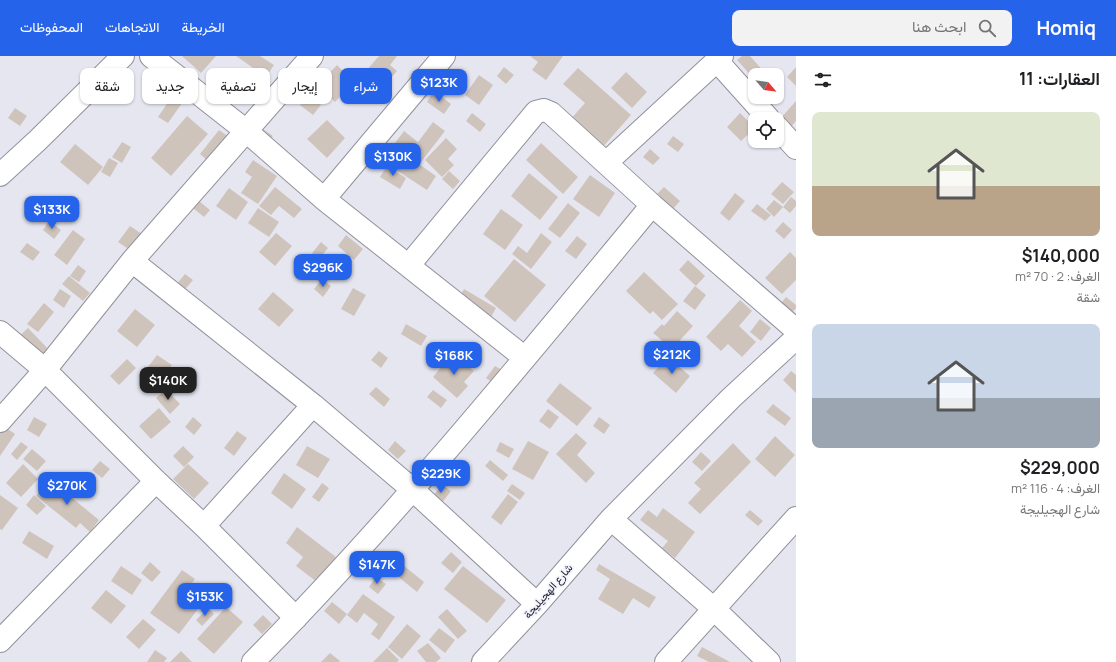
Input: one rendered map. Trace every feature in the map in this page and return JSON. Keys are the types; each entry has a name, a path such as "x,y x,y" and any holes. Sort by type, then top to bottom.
{"street":[{"path":"0,175 38,140 123,56"},
{"path":"150,56 245,130 324,199 525,358"},
{"path":"0,421 45,370 132,261 245,130 312,56"},
{"path":"324,199 444,56"},
{"path":"606,162 720,59 763,112"},
{"path":"409,265 536,112 544,110 551,113 652,205 796,330"},
{"path":"784,134 795,144"},
{"path":"252,662 296,618 413,490 652,205"},
{"path":"132,261 313,405 413,490 537,604"},
{"path":"0,332 45,370 296,618"},
{"name":"شارع الهجيليجة","path":"491,659 611,519 731,398 796,338"},
{"path":"204,526 313,405"},
{"path":"0,641 156,481"},
{"path":"666,662 796,518"},
{"path":"611,519 714,608 769,662"}],"building":[{"path":"182,56 216,56 201,73 198,68 195,68"},
{"path":"236,56 260,56 274,65 270,71 270,68 253,68"},
{"path":"379,56 397,56 390,65 397,71 392,77 392,68 368,68"},
{"path":"530,56 563,56 546,80 532,70 538,62"},
{"path":"742,56 750,56 761,68 748,68 748,72 737,60"},
{"path":"337,65 340,68 340,97 335,102 332,99 332,70"},
{"path":"504,67 514,75 506,84 497,76"},
{"path":"796,67 796,86 787,77"},
{"path":"578,68 631,115 601,149 569,121 585,103 563,84"},
{"path":"626,72 647,92 632,108 611,88"},
{"path":"454,74 467,80 464,89 450,83"},
{"path":"479,75 493,85 479,105 465,95"},
{"path":"434,91 451,104 444,114 427,102"},
{"path":"796,101 796,121 790,128 784,123 784,114"},
{"path":"167,104 181,104 168,123 158,117"},
{"path":"320,104 321,105 313,115 300,105"},
{"path":"15,108 27,116 20,126 8,118"},
{"path":"472,113 486,124 480,132 466,121"},
{"path":"740,113 748,121 748,134 741,141 727,127"},
{"path":"187,116 208,134 171,176 151,158"},
{"path":"327,120 345,138 327,158 307,139"},
{"path":"433,122 445,131 421,162 395,143 404,131 418,142"},
{"path":"263,129 273,136 264,147 255,139"},
{"path":"219,130 229,137 209,162 200,154"},
{"path":"673,136 684,144 678,152 667,144"},
{"path":"446,138 457,149 448,159 454,165 442,177 425,160"},
{"path":"122,142 131,147 122,163 112,157"},
{"path":"541,143 578,177 563,194 526,160"},
{"path":"75,144 103,167 88,185 60,162"},
{"path":"650,149 660,158 653,165 643,157"},
{"path":"403,153 436,176 427,190 393,168"},
{"path":"109,158 118,163 110,177 101,172"},
{"path":"253,160 277,176 258,204 241,193 252,177 245,172"},
{"path":"387,166 406,178 400,189 380,177"},
{"path":"449,171 460,181 453,189 442,179"},
{"path":"529,173 558,197 540,220 511,196"},
{"path":"590,175 615,193 599,217 573,199"},
{"path":"782,182 794,192 783,204 771,194"},
{"path":"275,187 302,209 294,218 279,206 271,215 259,206"},
{"path":"664,187 680,201 672,210 656,195"},
{"path":"229,188 248,202 236,220 216,206"},
{"path":"735,193 745,201 729,221 720,213"},
{"path":"791,197 796,201 796,206 790,213 783,207"},
{"path":"774,200 783,207 774,217 766,209"},
{"path":"199,201 210,210 204,217 193,208"},
{"path":"568,203 580,213 560,238 548,229"},
{"path":"757,204 771,215 765,221 751,211"},
{"path":"258,208 279,222 269,237 248,223"},
{"path":"501,209 523,225 505,250 483,234"},
{"path":"49,221 61,230 54,239 43,230"},
{"path":"783,222 792,230 784,239 775,231"},
{"path":"130,226 142,234 130,250 118,242"},
{"path":"73,230 85,239 67,265 54,255"},
{"path":"276,233 292,246 275,266 259,252"},
{"path":"541,233 552,242 531,269 512,254 518,246 527,253"},
{"path":"346,235 363,249 354,260 338,246"},
{"path":"577,236 587,244 576,259 565,251"},
{"path":"321,242 328,248 319,259 312,253"},
{"path":"27,243 40,252 33,261 20,252"},
{"path":"790,252 796,258 796,280 782,294 765,278"},
{"path":"514,259 546,285 515,322 484,296"},
{"path":"688,260 705,276 696,286 679,270"},
{"path":"78,265 86,271 79,282 70,276"},
{"path":"644,272 678,304 662,320 653,311 650,314 626,291"},
{"path":"185,274 193,280 182,293 174,287"},
{"path":"69,276 90,293 83,301 62,284"},
{"path":"322,279 331,286 323,297 314,289"},
{"path":"695,286 706,295 695,310 683,301"},
{"path":"353,288 366,295 354,316 341,309"},
{"path":"60,289 71,296 64,308 53,300"},
{"path":"464,289 496,308 490,319 458,300"},
{"path":"273,292 294,310 279,327 258,309"},
{"path":"786,297 796,305 796,308 790,315 779,306"},
{"path":"740,300 752,311 739,326 756,342 742,357 728,344 721,351 706,337"},
{"path":"44,303 54,312 38,332 27,324"},
{"path":"135,309 155,325 137,347 117,331"},
{"path":"677,311 693,326 672,349 653,333 662,324 664,326"},
{"path":"760,319 771,328 761,341 750,332"},
{"path":"406,324 427,336 421,346 401,334"},
{"path":"28,328 50,351 34,365 13,342"},
{"path":"379,351 388,358 381,368 371,360"},
{"path":"452,354 474,371 464,382 468,386 457,398 433,377"},
{"path":"157,355 172,365 160,381 145,371"},
{"path":"668,357 690,376 676,393 653,373"},
{"path":"127,359 136,368 119,385 110,376"},
{"path":"495,366 502,370 493,383 486,378"},
{"path":"791,371 796,375 796,393 783,380"},
{"path":"560,383 592,408 577,426 546,401"},
{"path":"376,387 390,399 384,407 369,394"},
{"path":"166,389 180,404 170,414 156,398"},
{"path":"433,390 447,400 441,408 427,397"},
{"path":"773,404 791,418 785,426 766,412"},
{"path":"159,408 171,422 151,439 139,426"},
{"path":"548,409 559,417 550,429 539,421"},
{"path":"34,417 47,424 39,437 27,430"},
{"path":"193,417 202,425 194,435 185,427"},
{"path":"599,417 610,425 604,434 593,426"},
{"path":"5,427 15,434 0,456 0,433"},
{"path":"237,431 247,438 234,456 224,448"},
{"path":"576,433 587,443 577,455 595,473 586,483 556,454"},
{"path":"775,436 795,455 775,477 755,459"},
{"path":"395,441 406,451 398,459 388,450"},
{"path":"528,441 549,452 533,480 512,469"},
{"path":"21,442 28,447 17,460 11,454"},
{"path":"500,442 514,449 509,458 496,451"},
{"path":"733,443 751,462 700,514 688,503 701,489 694,483"},
{"path":"183,446 194,457 184,467 173,456"},
{"path":"307,446 330,459 318,478 296,465"},
{"path":"32,449 46,461 37,471 23,459"},
{"path":"701,452 711,461 702,471 692,462"},
{"path":"490,460 508,475 503,481 485,466"},
{"path":"100,461 110,469 102,478 92,470"},
{"path":"23,464 38,479 21,497 6,483"},
{"path":"188,464 209,483 194,499 173,479"},
{"path":"284,473 306,489 292,509 271,493"},
{"path":"49,479 99,520 90,532 80,523 76,528 36,496"},
{"path":"322,483 329,488 319,502 312,497"},
{"path":"512,484 525,493 520,500 507,491"},
{"path":"442,485 451,491 441,504 432,497"},
{"path":"508,494 518,502 501,525 491,517"},
{"path":"0,495 18,508 2,530 0,529"},
{"path":"34,495 46,506 37,515 26,505"},
{"path":"663,508 695,532 675,558 662,548 668,541 640,520 648,510 657,517"},
{"path":"750,510 763,521 758,526 745,515"},
{"path":"297,527 336,557 317,582 296,566 303,557 286,543"},
{"path":"29,531 54,546 47,559 22,543"},
{"path":"451,552 462,562 453,573 441,563"},
{"path":"398,561 424,582 417,592 390,570"},
{"path":"150,562 161,572 152,582 141,573"},
{"path":"599,564 656,597 649,608 633,598 623,614 598,599 610,579 596,570"},
{"path":"121,566 142,580 132,595 111,581"},
{"path":"463,566 506,600 487,623 444,589"},
{"path":"182,570 195,579 188,589 204,601 179,634 150,613"},
{"path":"376,577 386,584 378,594 369,587"},
{"path":"106,590 126,606 111,624 91,608"},
{"path":"363,594 395,617 379,640 371,634 378,624 364,613 357,623 347,615"},
{"path":"332,602 347,614 339,624 324,611"},
{"path":"226,607 243,622 214,654 197,639"},
{"path":"208,608 214,614 202,626 196,620"},
{"path":"447,609 467,631 458,639 438,617"},
{"path":"263,615 272,624 262,634 253,625"},
{"path":"143,619 156,630 139,649 126,637"},
{"path":"407,624 421,636 402,659 388,647"},
{"path":"439,628 455,640 445,653 429,640"},
{"path":"428,643 441,658 436,662 426,662 417,651"},
{"path":"702,647 730,662 709,662 697,656"},
{"path":"387,648 399,660 397,662 373,662"},
{"path":"155,650 167,658 164,662 147,662"},
{"path":"181,651 192,662 170,662"},
{"path":"330,653 340,661 321,662"}]}
